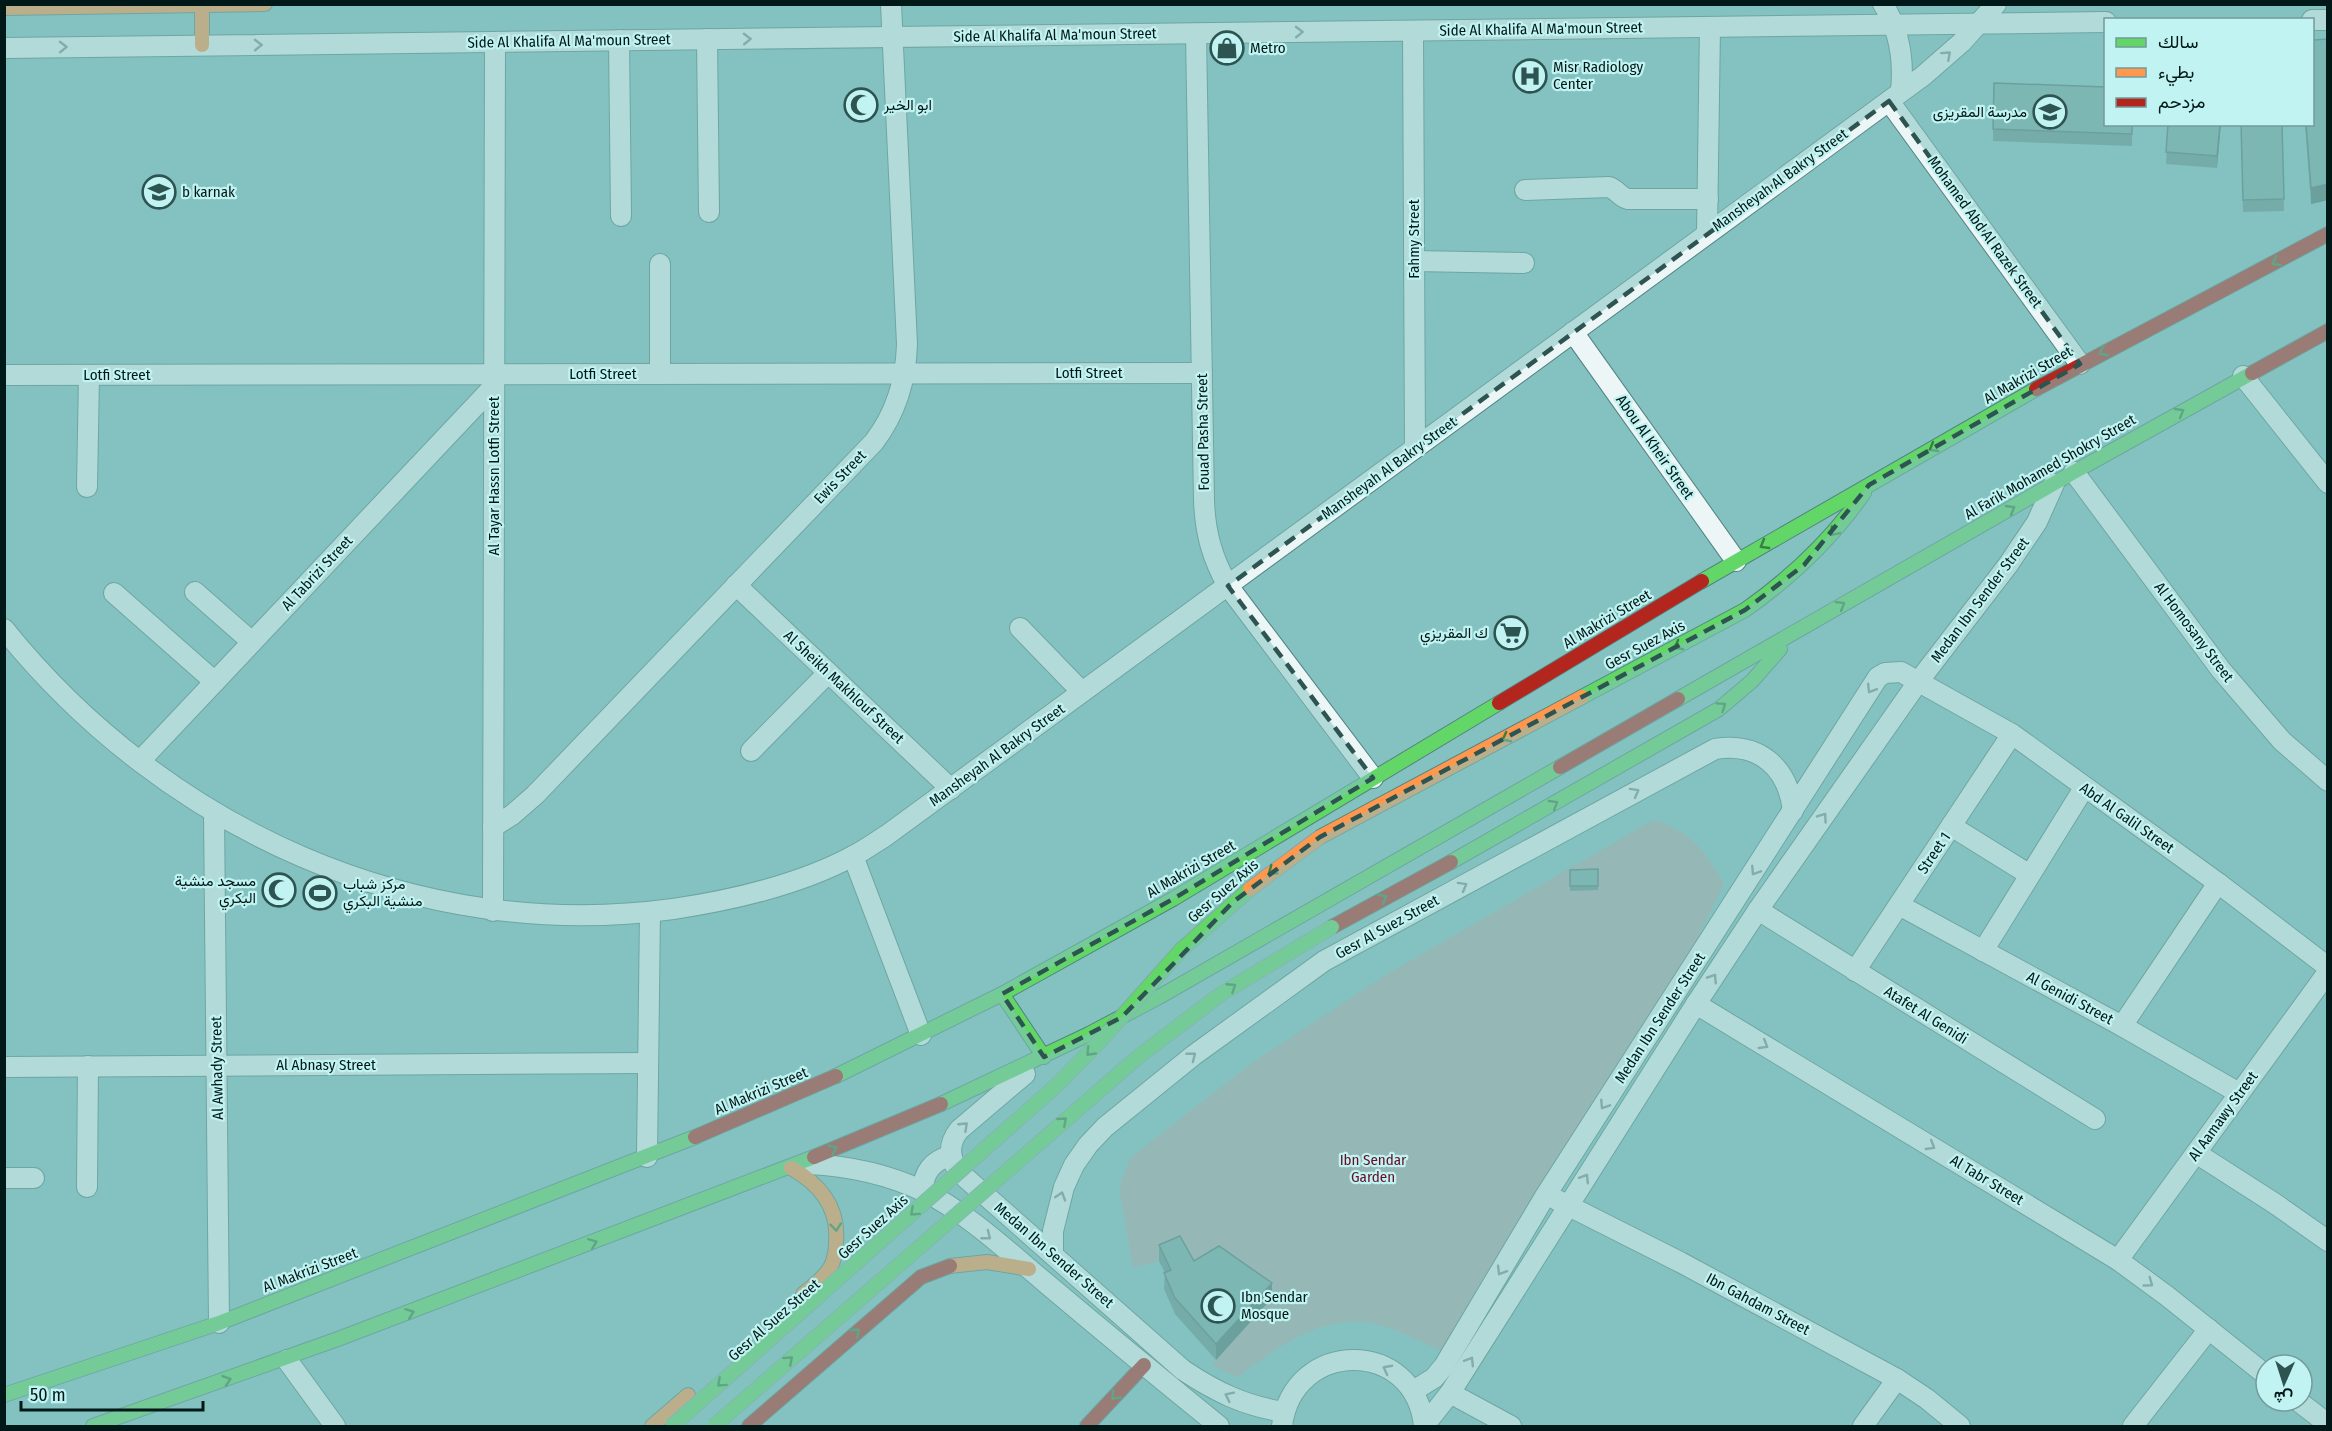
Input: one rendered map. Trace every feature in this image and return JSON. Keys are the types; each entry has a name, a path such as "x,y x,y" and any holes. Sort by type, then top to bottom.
{"main road":[{"path":"4,8 265,4"},
{"path":"202,6 202,45"},
{"name":"Al Makrizi Street","path":"4,1395 219,1323 647,1157 813,1087 921,1035 1002,994 1173,899 1736,561 2080,364 2328,234"},
{"name":"Al Farik Mohamed Shokry Street","path":"1790,634 2243,376 2328,331"},
{"name":"Gesr Suez Axis","path":"672,1426 1058,1084 1107,1034 1182,949 1269,872 1320,837 1745,610 1776,589 1804,565 1837,530 1869,485"},
{"path":"714,1426 1138,1057 1221,994 1276,959 1528,819 1719,708 1744,690 1765,669 1790,634"},
{"path":"93,1426 287,1360 795,1165 1044,1057 1159,997 1790,634"},
{"path":"1002,994 1044,1057"},
{"name":"Gesr Al Suez Street","path":"652,1426 823,1277 831,1266 838,1234 832,1206 815,1183 795,1165"},
{"path":"831,1266 841,1255 855,1250 870,1251 883,1256 893,1268 898,1282 897,1296"},
{"path":"749,1426 921,1277 953,1264 972,1260 991,1260 1029,1269"},
{"path":"1087,1426 1144,1365"}],"street":[{"name":"Ewis Street","path":"493,826 512,815 535,795 874,442 890,417 904,374 907,344 891,4"},
{"path":"1883,4 1894,25 1902,58 1895,96"},
{"name":"Mansheyah Al Bakry Street","path":"4,630 74,704 140,761 214,813 275,846 348,876 434,900 493,911 572,916 650,912 702,904 774,886 814,873 853,856 887,835 951,789 1943,60 1980,24 1996,4"},
{"name":"Side Al Khalifa Al Ma'moun Street","path":"4,48 2104,22"},
{"path":"1707,233 1710,27"},
{"name":"Fahmy Street","path":"1413,31 1415,448"},
{"name":"Fouad Pasha Street","path":"1196,34 1205,518 1212,553 1228,586 1373,778"},
{"path":"707,39 709,212"},
{"path":"619,40 621,216"},
{"name":"Al Tayar Hassn Lotfi Street","path":"493,911 495,42"},
{"name":"Mohamed Abd Al Razek Street","path":"1895,96 2080,364"},
{"path":"1525,190 1609,187 1616,190 1622,198 1628,199 1708,199"},
{"path":"1414,261 1524,263"},
{"path":"660,264 660,374"},
{"name":"Abou Al Kheir Street","path":"1573,332 1736,561"},
{"name":"Lotfi Street","path":"4,375 494,380 660,374 1202,373"},
{"path":"87,487 89,375"},
{"path":"2243,376 2328,483"},
{"name":"Al Tabrizi Street","path":"140,761 494,380"},
{"name":"Al Homosany Street","path":"2074,472 2221,670 2282,741 2328,781"},
{"name":"Medan Ibn Sender Street","path":"1424,1426 1450,1393 1758,910 1918,682 2023,544 2037,522 2054,484"},
{"name":"Al Sheikh Makhlouf Street","path":"736,585 951,789"},
{"path":"195,592 252,642"},
{"path":"114,593 215,682"},
{"path":"1020,628 1082,692"},
{"name":"Medan Ibn Sender Street","path":"1413,1391 1434,1378 1444,1366 1547,1194 1878,677 1885,673 1901,672 1918,682"},
{"path":"751,751 828,673"},
{"name":"Abd Al Galil Street","path":"1918,682 2012,734 2326,962"},
{"name":"Street 1","path":"1855,971 2012,734"},
{"name":"Gesr Al Suez Street","path":"1053,1253 1053,1231 1064,1187 1074,1165 1104,1127 1194,1055 1324,961 1715,749 1727,747 1751,751 1772,764 1787,785 1793,811"},
{"path":"1983,951 2084,788"},
{"name":"Al Awhady Street","path":"214,813 219,1323"},
{"path":"1951,826 2030,875"},
{"path":"853,856 921,1035"},
{"path":"2122,1026 2218,883"},
{"name":"Al Genidi Street","path":"1899,905 2122,1026 2239,1094"},
{"name":"Atafet Al Genidi","path":"1758,910 2095,1119"},
{"path":"647,1157 650,912"},
{"name":"Al Aamawy Street","path":"2118,1260 2239,1094 2326,962"},
{"name":"Al Tabr Street","path":"1696,1004 2118,1260 2254,1365"},
{"path":"923,1191 925,1175 929,1168 942,1158 951,1156 951,1146 959,1130 1044,1057"},
{"name":"Al Abnasy Street","path":"4,1067 648,1063"},
{"path":"87,1187 88,1066"},
{"path":"2196,1153 2328,1241"},
{"name":"Medan Ibn Sender Street","path":"951,1156 959,1173 1193,1376 1244,1404 1283,1419"},
{"name":"Medan Ibn Sender Street","path":"795,1165 833,1165 865,1171 923,1191 950,1206 1219,1426"},
{"path":"4,1178 34,1178"},
{"name":"Ibn Gahdam Street","path":"1547,1194 1680,1262 1897,1379 1927,1399 1960,1426"},
{"path":"2133,1426 2209,1329"},
{"path":"1283,1419 1291,1395 1302,1381 1316,1370 1333,1362 1350,1359 1368,1361 1386,1367 1401,1377 1413,1391 1424,1426"},
{"path":"287,1360 334,1426"},
{"path":"1863,1426 1897,1379"},
{"path":"1450,1393 1511,1426"},
{"path":"2314,1413 2328,1424"}],"highlighted area":[{"path":"1889,101 2080,364 1869,485 1804,565 1745,610 1320,837 1233,902 1122,1017 1044,1057 1002,994 1173,899 1373,778 1228,586"}],"green space":[{"name":"Ibn Sendar Garden","path":"1653,820 1677,829 1696,844 1711,862 1724,884 1688,957 1443,1351 1389,1328 1370,1323 1351,1322 1333,1324 1299,1336 1237,1377 1212,1365 1272,1298 1159,1261 1133,1268 1119,1187 1130,1158 1252,1063 1384,976"}],"building":[{"path":"2328,39 2328,184 2311,188 2306,126 2314,126 2314,40"},
{"name":"مدرسة المقريزى","path":"1994,83 2104,87 2104,126 2132,126 2132,134 1993,129"},
{"path":"2168,126 2220,126 2217,156 2166,152"},
{"path":"2241,126 2282,126 2284,199 2243,200"},
{"path":"1598,869 1598,886 1570,886 1570,870"},
{"name":"Ibn Sendar Mosque","path":"1180,1236 1194,1261 1219,1246 1272,1283 1216,1344 1175,1298 1164,1273 1171,1270 1159,1245"}],"traffic: fast":[{"path":"1678,699 2074,472 2252,373"},
{"path":"1702,581 2036,389"},
{"path":"1582,697 1745,610 1810,557 1864,493"},
{"path":"1451,862 1719,709 1752,681 1780,649"},
{"path":"836,1076 1002,994 1173,899 1499,703"},
{"path":"941,1104 1089,1034 1159,997 1560,767"},
{"path":"672,1426 1058,1084 1101,1040 1181,950 1250,889"},
{"path":"714,1426 1138,1057 1221,994 1332,927"},
{"path":"1002,994 1044,1057"},
{"path":"4,1395 219,1323 695,1137"},
{"path":"93,1426 338,1339 814,1157"}],"traffic: slow":[{"path":"4,8 265,4"},
{"path":"202,6 202,45"},
{"path":"1320,837 1582,697"},
{"path":"1250,889 1320,837"},
{"path":"791,1168 811,1181 826,1198 831,1207 836,1229 835,1252 830,1268 803,1294"},
{"path":"950,1266 987,1262 1029,1269"},
{"path":"652,1426 688,1395"}],"traffic: jam":[{"path":"2036,389 2328,234"},
{"path":"2252,373 2328,331"},
{"path":"1499,703 1702,581"},
{"path":"1560,767 1678,699"},
{"path":"1332,927 1451,862"},
{"path":"695,1137 836,1076"},
{"path":"814,1157 941,1104"},
{"path":"749,1426 921,1277 950,1266"},
{"path":"1087,1426 1144,1365"}],"place":[{"name":"Metro","path":"1227,48"},
{"name":"Misr Radiology Center","path":"1530,76"},
{"name":"ابو الخير","path":"861,105"},
{"name":"مدرسة المقريزى","path":"2050,112"},
{"name":"b karnak","path":"159,192"},
{"name":"ك المقريزي","path":"1511,633"},
{"name":"مسجد منشية البكري","path":"279,890"},
{"name":"مركز شباب منشية البكري","path":"320,893"},
{"name":"Ibn Sendar Mosque","path":"1218,1306"}]}
